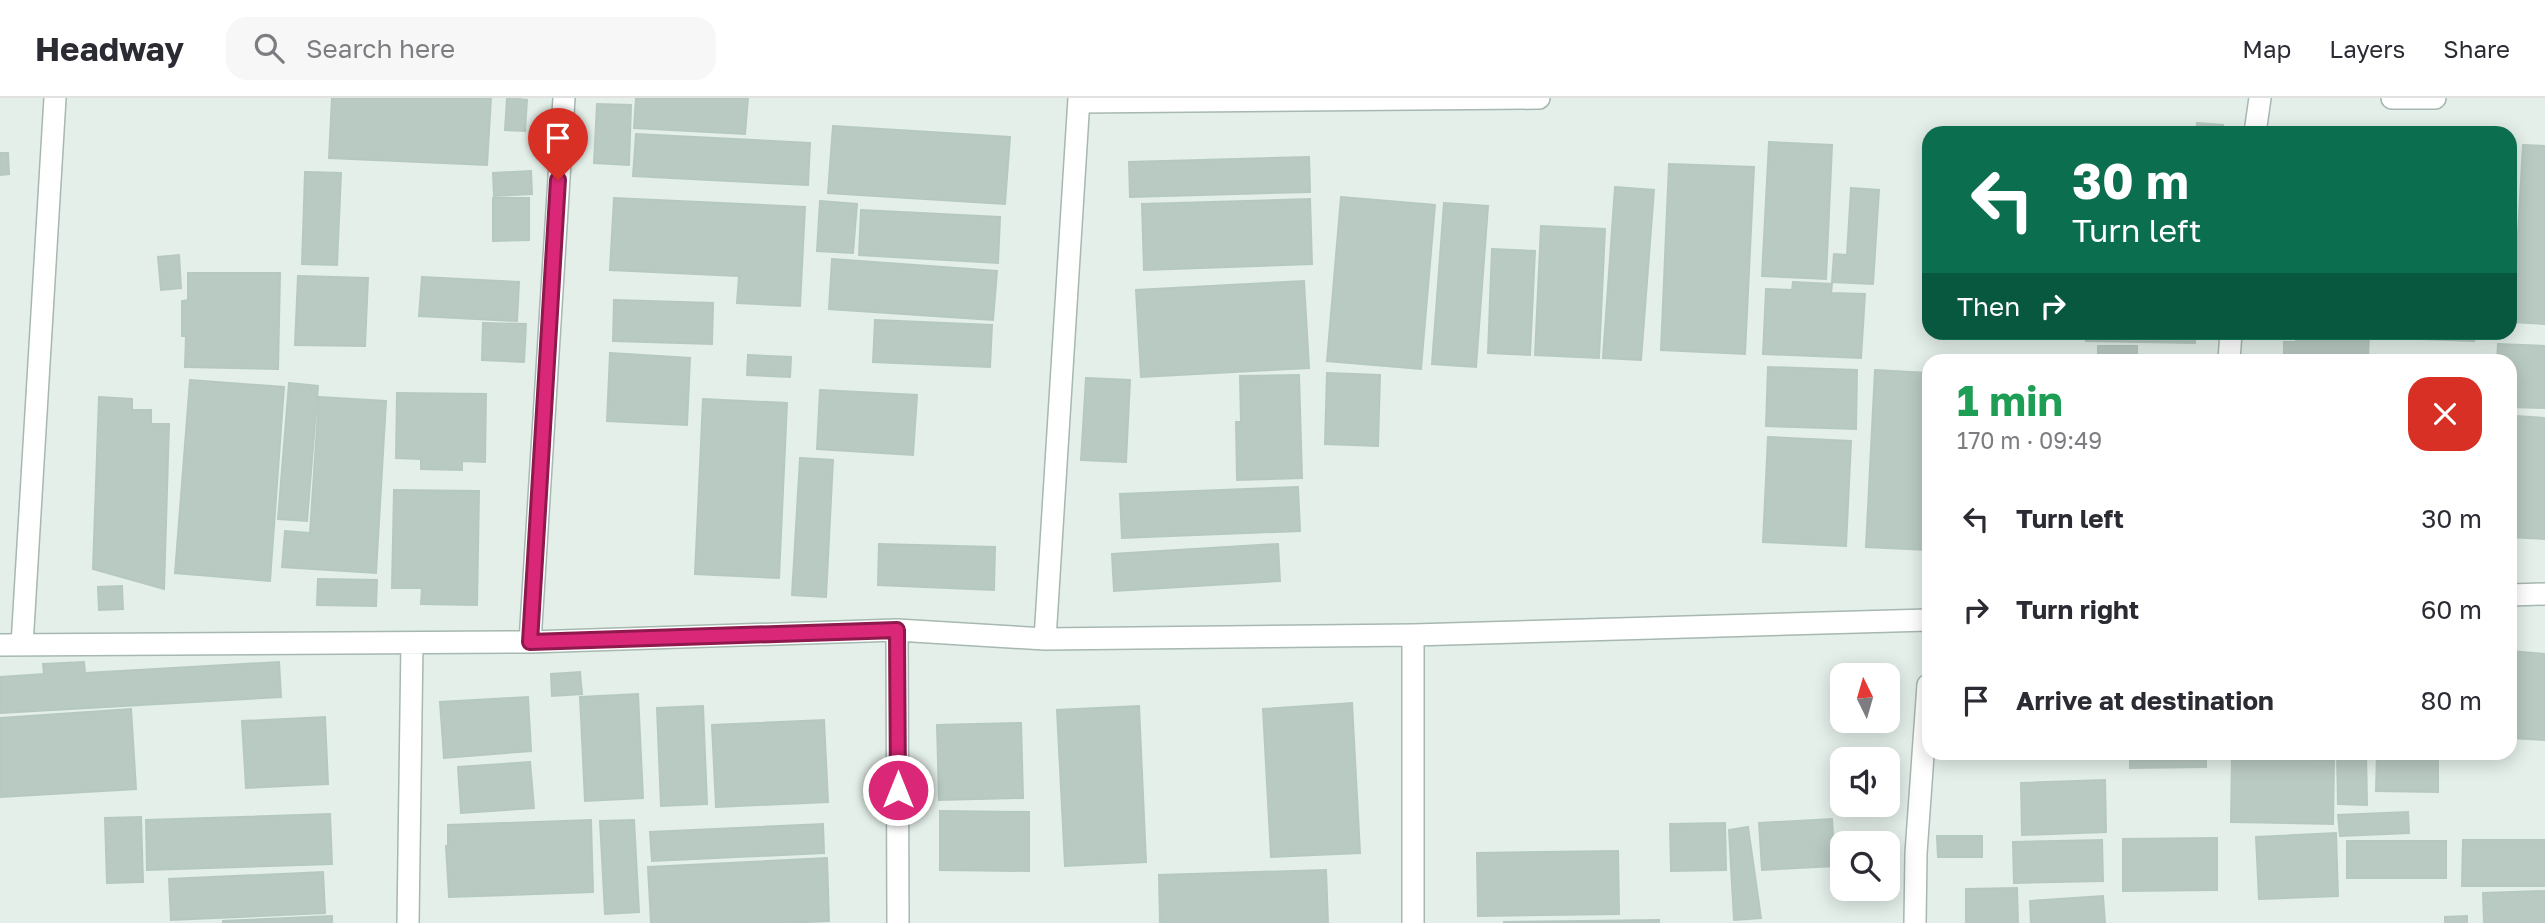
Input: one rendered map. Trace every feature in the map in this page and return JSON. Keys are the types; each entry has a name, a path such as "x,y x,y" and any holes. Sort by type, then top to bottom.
{"street":[{"path":"22,645 55,98"},
{"path":"530,642 564,98"},
{"path":"1045,639 1079,100 1539,98"},
{"path":"2256,126 2260,98"},
{"path":"2392,98 2435,98"},
{"path":"2517,595 2545,594"},
{"path":"0,645 530,642 897,630 1045,639 1413,635 1922,620"},
{"path":"897,630 898,923"},
{"path":"1413,635 1413,923"},
{"path":"408,923 412,643"},
{"path":"1915,923 1916,853 1923,760"}],"building":[{"path":"332,98 491,98 487,165 329,158"},
{"path":"507,98 527,100 525,131 505,130"},
{"path":"636,98 748,98 745,134 634,128"},
{"path":"597,104 631,105 629,165 594,163"},
{"path":"2197,123 2223,125 2223,126 2197,126"},
{"path":"833,126 1010,137 1005,204 828,193"},
{"path":"636,134 810,143 808,185 633,176"},
{"path":"1769,142 1832,145 1826,279 1762,276"},
{"path":"2523,145 2545,146 2545,324 2517,322 2517,251"},
{"path":"0,153 8,153 9,174 0,175"},
{"path":"1309,157 1310,192 1130,197 1129,162"},
{"path":"1669,164 1754,167 1745,354 1661,350"},
{"path":"531,171 532,194 494,196 493,173"},
{"path":"305,172 341,173 337,265 302,264"},
{"path":"1615,187 1654,190 1641,360 1603,358"},
{"path":"1851,188 1879,190 1873,284 1832,282 1834,254 1847,255"},
{"path":"1341,197 1435,205 1421,369 1327,361"},
{"path":"493,198 529,198 529,240 493,241"},
{"path":"614,198 805,207 800,306 737,303 739,276 610,270"},
{"path":"1310,199 1312,264 1144,270 1142,204"},
{"path":"820,201 857,204 853,253 817,251"},
{"path":"1444,203 1488,206 1476,367 1432,364"},
{"path":"861,210 1000,217 998,263 859,255"},
{"path":"1541,226 1605,229 1599,358 1535,355"},
{"path":"1492,249 1535,251 1530,355 1488,353"},
{"path":"179,255 181,288 161,290 158,257"},
{"path":"832,259 997,271 993,320 829,309"},
{"path":"188,273 280,273 278,369 185,367 186,336 182,336 182,301 188,300"},
{"path":"298,276 368,278 365,346 295,345"},
{"path":"422,277 519,282 517,321 419,316"},
{"path":"1304,281 1309,368 1141,377 1136,290"},
{"path":"1793,282 1832,284 1831,293 1865,294 1861,358 1763,354 1766,289 1792,290"},
{"path":"614,300 713,303 712,344 613,341"},
{"path":"875,320 992,325 990,367 873,362"},
{"path":"483,323 526,324 524,362 482,360"},
{"path":"2195,340 2195,343 2086,341"},
{"path":"2369,340 2368,354 2284,354 2284,342"},
{"path":"2498,344 2545,346 2545,408 2517,407 2517,354 2497,354"},
{"path":"2098,346 2137,346 2137,354 2098,354"},
{"path":"610,353 690,358 687,425 607,421"},
{"path":"748,355 791,357 790,377 747,375"},
{"path":"1768,367 1857,370 1856,429 1766,426"},
{"path":"1875,370 1922,373 1922,550 1866,547"},
{"path":"1327,373 1380,375 1378,446 1325,444"},
{"path":"1299,375 1302,478 1237,480 1236,422 1241,422 1240,376"},
{"path":"1086,378 1130,380 1126,462 1081,460"},
{"path":"190,380 284,387 270,581 175,573"},
{"path":"289,383 318,386 307,521 278,519"},
{"path":"820,390 917,395 913,455 817,449"},
{"path":"397,393 486,394 485,462 462,461 462,470 421,469 421,459 396,458"},
{"path":"99,397 132,399 132,410 151,410 151,424 169,424 164,589 93,569"},
{"path":"319,397 386,401 376,573 282,567 285,531 310,533"},
{"path":"703,399 787,403 779,578 695,574"},
{"path":"2517,416 2545,418 2545,539 2517,537"},
{"path":"1768,437 1851,441 1846,546 1763,542"},
{"path":"800,458 833,460 826,597 792,595"},
{"path":"1298,487 1300,531 1122,538 1120,494"},
{"path":"394,490 479,491 477,605 421,604 422,588 392,588"},
{"path":"879,544 995,547 994,590 878,585"},
{"path":"1278,544 1280,581 1114,591 1112,554"},
{"path":"318,579 377,580 376,606 317,605"},
{"path":"122,586 123,609 99,610 98,587"},
{"path":"2517,652 2545,654 2545,740 2517,738"},
{"path":"84,662 85,673 279,662 281,697 0,713 0,677 44,674 43,664"},
{"path":"580,672 582,694 552,696 551,674"},
{"path":"638,694 643,798 585,801 580,697"},
{"path":"528,697 531,751 444,758 440,702"},
{"path":"1352,703 1360,853 1271,857 1263,709"},
{"path":"703,706 707,804 661,806 657,708"},
{"path":"1139,706 1146,862 1065,866 1057,710"},
{"path":"131,709 136,789 0,797 0,718"},
{"path":"325,717 328,784 246,788 242,721"},
{"path":"824,720 828,802 716,807 712,725"},
{"path":"1021,723 1023,798 939,800 937,725"},
{"path":"2130,760 2206,760 2206,767 2130,768"},
{"path":"2232,760 2334,760 2333,824 2231,822"},
{"path":"2337,760 2366,760 2367,805 2338,804"},
{"path":"2377,760 2438,760 2438,792 2376,791"},
{"path":"530,762 534,808 461,813 458,767"},
{"path":"2105,780 2106,832 2022,835 2021,783"},
{"path":"940,811 1029,812 1029,871 940,870"},
{"path":"2408,812 2409,833 2340,836 2338,815"},
{"path":"330,814 332,864 147,870 146,820"},
{"path":"141,817 143,882 107,883 105,818"},
{"path":"1832,819 1830,866 1762,870 1759,823"},
{"path":"591,820 593,892 449,897 446,846 448,825"},
{"path":"634,820 639,912 605,914 600,821"},
{"path":"1725,823 1726,870 1671,871 1670,824"},
{"path":"823,824 824,853 652,861 650,832"},
{"path":"1748,827 1761,918 1734,920 1729,830"},
{"path":"2336,833 2338,896 2259,899 2256,837"},
{"path":"1937,836 1982,836 1982,857 1938,857"},
{"path":"2217,838 2217,890 2123,891 2123,839"},
{"path":"2102,840 2103,881 2014,883 2013,842"},
{"path":"2463,840 2545,840 2545,886 2462,886"},
{"path":"2347,841 2446,841 2446,878 2347,878"},
{"path":"1618,851 1619,914 1478,916 1477,853"},
{"path":"827,858 829,921 651,923 648,867"},
{"path":"1326,870 1328,923 1160,923 1159,875"},
{"path":"323,872 325,913 171,920 169,879"},
{"path":"2017,888 2018,923 1966,923 1966,889"},
{"path":"2545,891 2545,923 2484,923 2483,893"},
{"path":"2103,896 2105,923 2031,923 2030,901"},
{"path":"332,916 332,923 223,923 223,921"},
{"path":"2467,916 2467,923 2445,923 2445,917"},
{"path":"1659,920 1659,923 1503,922"}],"route":[{"path":"558,180 530,642 897,630 898,790"}]}
